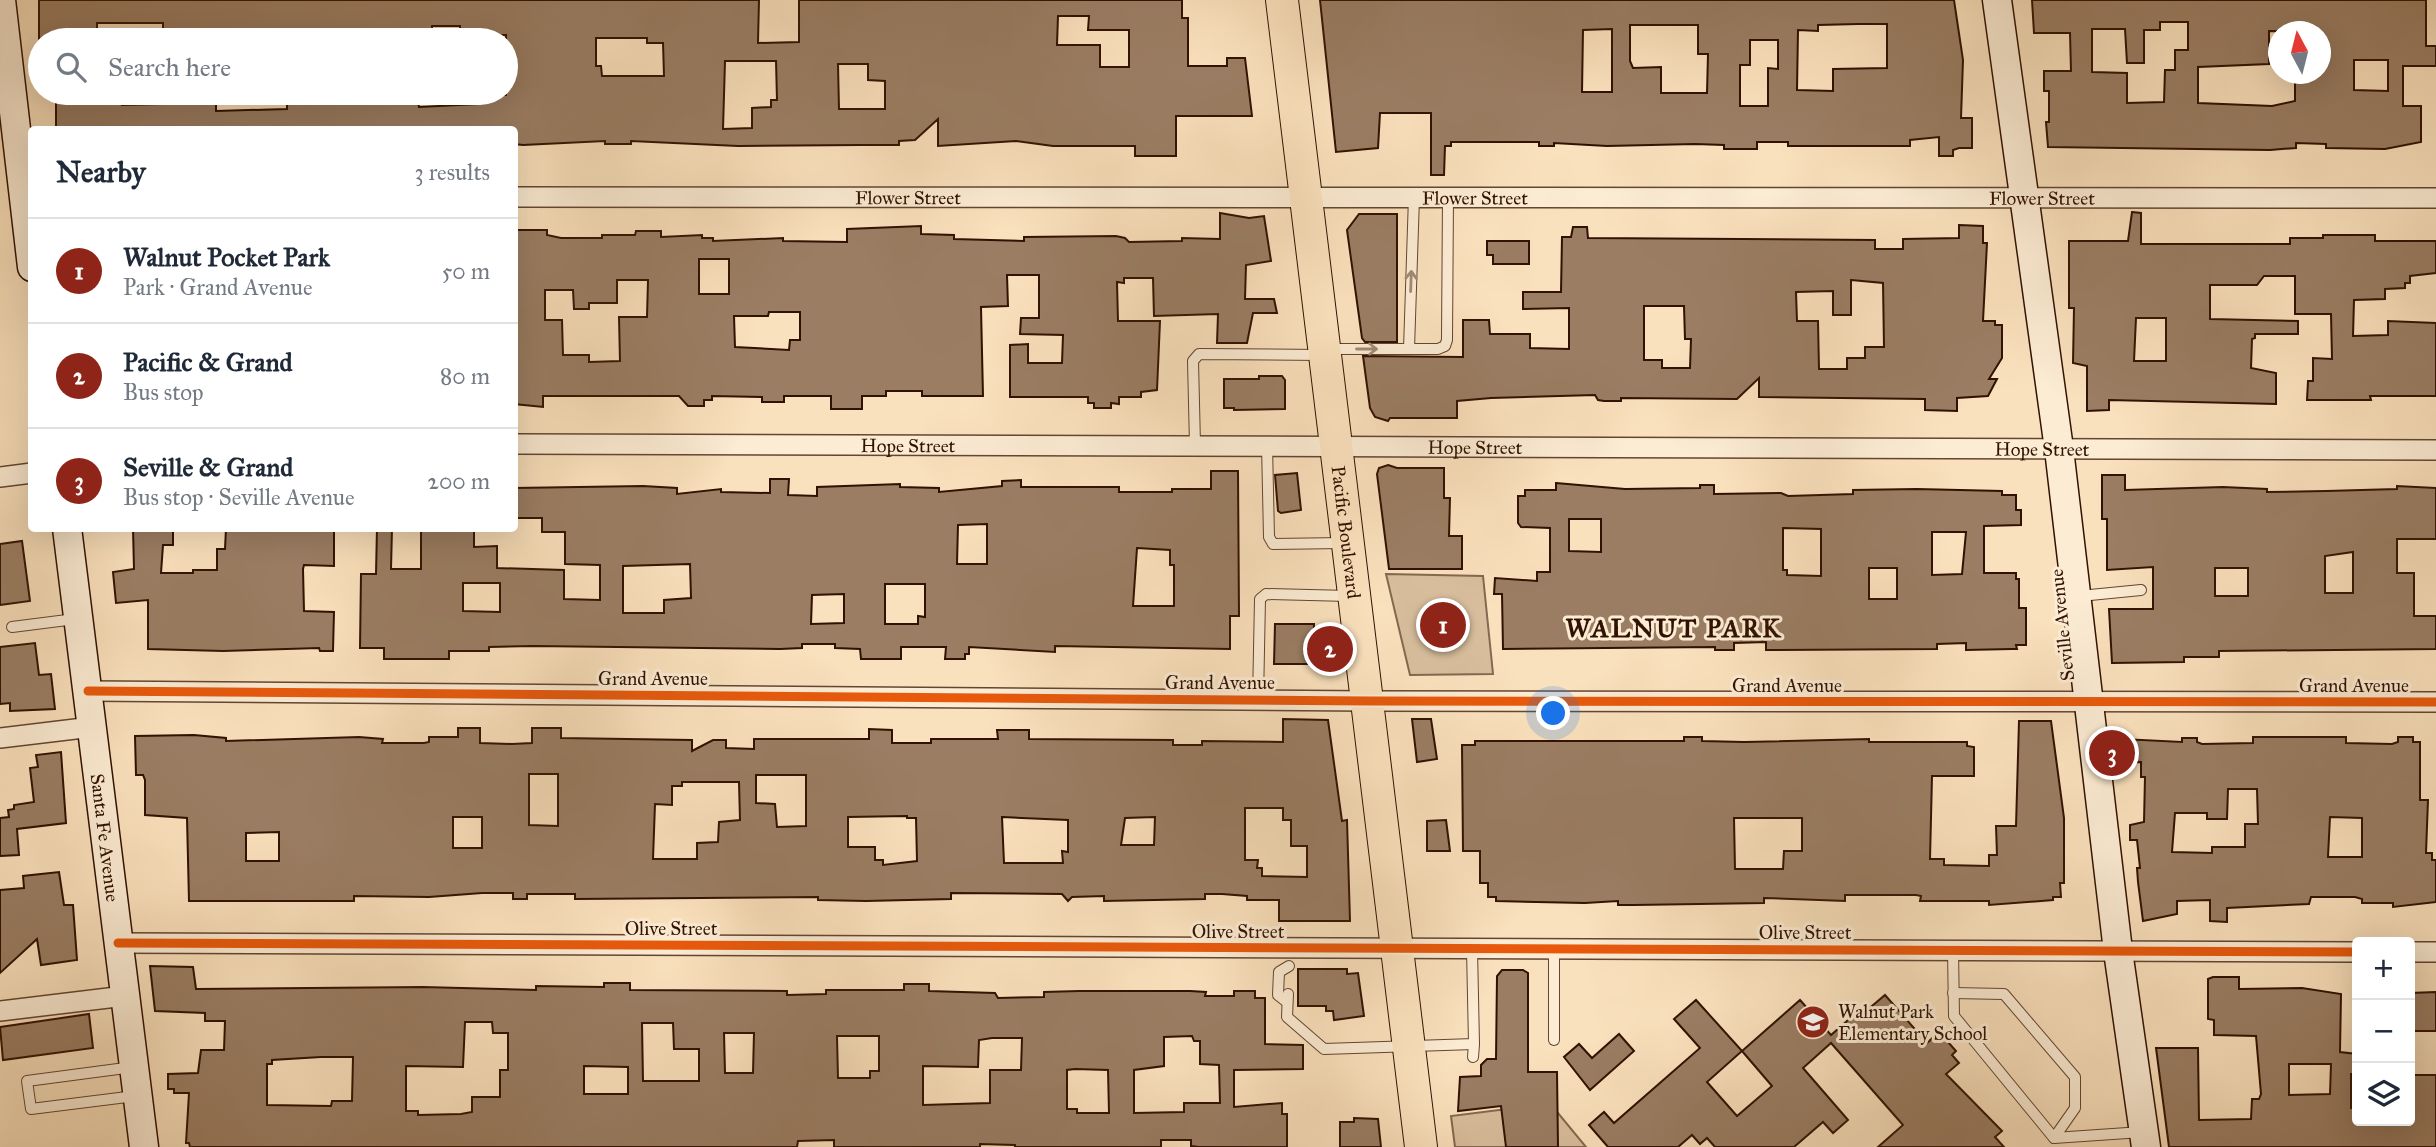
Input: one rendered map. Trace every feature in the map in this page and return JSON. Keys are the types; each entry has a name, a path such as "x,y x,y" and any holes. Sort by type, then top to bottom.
{"main road":[{"name":"Pacific Boulevard","path":"1282,0 1350,543 1421,1147"}],"street":[{"path":"1,0 27,198"},
{"name":"Seville Avenue","path":"1997,0 2059,449 2118,951 2145,1139"},
{"name":"Flower Street","path":"518,197 2436,198"},
{"name":"Hope Street","path":"518,444 2436,450"},
{"path":"0,477 28,474"},
{"name":"Santa Fe Avenue","path":"68,532 144,1147"},
{"name":"Grand Avenue","path":"88,691 1369,701 2436,702"},
{"path":"0,738 92,727"},
{"name":"Olive Street","path":"118,943 1289,963 1398,949 2352,952"},
{"path":"2415,952 2436,952"},
{"path":"0,1011 125,996"}],"lane":[{"path":"1409,349 1414,197"},
{"path":"1195,445 1193,361 1199,354 1438,349 1445,346 1448,197"},
{"path":"1267,445 1269,537 1273,544 1350,543"},
{"path":"2076,597 2141,590"},
{"path":"1258,700 1260,599 1266,594 1356,596"},
{"path":"12,627 79,618"},
{"path":"1472,949 1473,1057"},
{"path":"1554,949 1554,1040"},
{"path":"1953,950 1954,1016 2054,1138"},
{"path":"1289,963 1279,972 1278,995 1288,998 1287,1017 1324,1049 1474,1044"},
{"path":"1954,993 2004,994 2074,1077 2075,1108 2054,1138"},
{"path":"133,1067 27,1081 31,1109 138,1096"},
{"path":"2054,1138 2145,1139"}],"shaded area":[{"path":"1386,574 1483,576 1493,674 1410,675"},
{"path":"1507,1109 1558,1113 1586,1147 1455,1147 1451,1116"}],"building":[{"path":"39,0 759,0 758,43 799,42 799,0 1182,0 1182,18 1188,18 1188,66 1227,66 1227,58 1245,58 1252,116 1176,116 1176,156 1135,156 1135,146 1053,146 1016,141 938,146 938,119 915,140 899,141 899,145 738,146 631,141 631,144 605,144 605,141 523,145 518,144 518,126 56,126 56,105 216,105 216,111 287,109 287,105 518,105 518,28 163,28 163,23 97,23 97,28 39,28","holes":["1058,16 1089,16 1088,30 1129,30 1129,67 1100,67 1100,45 1057,45","596,38 647,38 647,43 663,43 664,76 602,76 601,66 596,66","725,61 776,61 777,100 771,100 771,107 752,108 752,128 723,129","838,64 868,64 868,80 885,81 885,109 839,109"]},
{"path":"1320,0 1954,0 1963,60 1961,118 1972,118 1972,148 1953,150 1953,156 1939,156 1939,137 1910,140 1910,146 1788,146 1788,142 1757,142 1757,149 1724,149 1724,145 1695,144 1607,146 1554,143 1554,146 1539,146 1539,142 1451,142 1451,146 1445,146 1444,175 1431,175 1431,113 1380,113 1378,148 1336,152","holes":["1887,24 1887,68 1833,69 1833,91 1797,90 1798,30 1818,31 1818,25","1630,25 1698,25 1698,54 1708,54 1707,93 1661,93 1661,67 1633,68 1630,61","1612,29 1612,92 1582,92 1583,30","1750,40 1778,40 1778,69 1768,68 1768,106 1740,106 1740,65 1750,65"]},
{"path":"2032,0 2426,0 2426,46 2436,46 2436,66 2403,66 2403,106 2421,106 2421,142 2385,149 2326,148 2326,144 2296,143 2296,148 2270,150 2048,147 2046,122 2049,122 2049,91 2044,91 2044,71 2071,71 2070,33 2034,33","holes":["2160,22 2188,22 2188,50 2175,50 2175,70 2165,70 2164,102 2127,103 2127,73 2092,72 2092,29 2125,29 2127,63 2144,63 2144,30 2160,30","2354,60 2388,60 2388,91 2354,90"]},
{"path":"2132,212 2141,213 2141,244 2290,244 2290,238 2323,238 2323,235 2375,235 2375,241 2436,241 2436,273 2410,276 2410,283 2405,283 2405,288 2385,289 2385,299 2354,300 2353,336 2388,335 2388,321 2436,323 2436,396 2307,400 2308,381 2313,381 2313,358 2332,359 2331,314 2295,314 2295,276 2264,276 2257,285 2210,285 2210,319 2298,321 2298,334 2255,334 2252,339 2251,368 2276,373 2276,404 2109,400 2109,410 2087,411 2087,366 2073,363 2074,308 2069,308 2069,241 2128,241","holes":["2136,318 2166,318 2166,361 2134,361"]},
{"path":"1220,213 1249,218 1264,216 1271,261 1246,265 1245,299 1274,299 1277,313 1253,313 1247,343 1217,343 1218,314 1154,316 1153,278 1124,278 1124,283 1117,282 1118,321 1160,321 1157,390 1141,392 1141,397 1119,397 1119,404 1111,403 1111,408 1094,408 1094,403 1088,403 1088,397 1010,397 1010,345 1028,344 1028,363 1062,363 1063,335 1020,334 1021,318 1039,318 1039,275 1007,275 1008,306 981,307 983,396 922,396 922,391 886,391 886,396 862,396 862,409 831,409 831,396 784,396 784,402 762,402 762,397 712,396 712,400 704,400 704,406 688,406 679,396 543,396 543,407 518,404 518,230 547,230 547,235 561,238 602,238 602,235 635,235 636,231 661,231 661,237 702,235 702,238 713,238 713,241 783,238 783,241 847,242 847,229 921,226 921,234 954,235 954,239 1024,241 1024,237 1116,236 1129,242 1182,241 1182,238 1220,239","holes":["699,259 729,259 729,294 699,294","617,280 648,280 647,317 619,317 620,361 589,362 589,355 563,355 562,320 545,320 545,290 573,290 574,309 589,309 589,303 617,303","769,312 800,312 800,340 790,340 789,350 735,347 734,316 768,316"]},
{"path":"1359,214 1397,214 1397,342 1365,342 1362,338 1347,230"},
{"path":"1959,225 1983,226 1983,243 1987,243 1983,321 1995,321 1995,325 2002,325 2002,358 1989,379 1997,379 1988,396 1957,398 1957,411 1925,410 1925,399 1759,397 1759,378 1737,399 1621,398 1621,401 1604,401 1598,400 1595,395 1491,398 1457,401 1457,418 1390,418 1388,421 1375,417 1370,408 1363,356 1463,357 1463,320 1489,320 1490,334 1530,334 1530,348 1569,349 1569,308 1523,309 1523,292 1561,292 1562,237 1571,237 1573,227 1587,227 1588,238 1875,240 1875,249 1903,249 1903,239 1959,238","holes":["1851,280 1883,283 1884,347 1865,347 1865,358 1847,358 1847,369 1819,369 1818,321 1797,321 1796,292 1833,291 1833,315 1851,315","1644,306 1684,306 1685,339 1691,339 1690,368 1662,368 1662,360 1644,360"]},
{"path":"1487,241 1529,241 1529,264 1493,264 1493,255 1487,255"},
{"path":"1259,376 1282,376 1285,380 1285,409 1224,408 1224,379 1259,379"},
{"path":"1388,465 1397,468 1444,468 1444,498 1450,498 1449,536 1462,536 1462,569 1389,569 1377,474 1379,468"},
{"path":"1211,471 1238,471 1239,616 1230,616 1230,649 1055,646 1055,652 969,647 969,654 965,654 965,659 945,659 946,647 901,647 901,659 861,659 860,649 835,648 835,644 802,644 802,648 780,649 533,646 489,647 489,651 449,651 449,659 384,659 384,648 360,648 361,574 376,574 377,532 392,532 391,569 421,569 421,532 474,532 474,547 497,546 497,568 564,570 564,599 600,600 600,565 565,564 565,532 542,532 542,518 518,518 518,488 643,486 677,488 677,494 721,489 721,492 770,493 770,479 789,479 788,495 817,496 817,487 900,484 900,487 939,488 939,492 1002,486 1002,481 1021,480 1021,487 1119,487 1119,492 1172,492 1172,489 1211,489","holes":["987,524 987,564 957,564 958,525","1137,548 1170,550 1170,565 1174,565 1174,606 1133,606","690,564 691,598 664,600 664,613 623,613 623,566","463,583 500,583 500,612 463,611","885,584 925,584 925,617 918,616 918,624 885,624","844,594 844,623 811,624 812,595"]},
{"path":"1297,473 1301,510 1281,513 1278,511 1275,475"},
{"path":"2102,475 2125,475 2125,490 2223,487 2267,489 2267,492 2397,489 2397,486 2436,488 2436,539 2397,539 2397,573 2414,573 2414,616 2436,616 2436,649 2219,651 2219,657 2184,657 2184,662 2112,663 2109,609 2153,609 2153,567 2107,570 2107,519 2102,519","holes":["2353,552 2353,593 2325,593 2325,556","2215,568 2248,568 2248,596 2215,596"]},
{"path":"1556,483 1625,489 1700,488 1700,485 1714,485 1714,494 1781,493 1788,496 1853,494 1853,490 1917,489 2002,491 2002,495 2016,495 2016,510 2021,510 2021,525 1984,526 1984,573 2016,573 2016,579 2019,579 2019,608 2026,608 2026,645 2016,645 2017,649 1966,650 1966,643 1937,644 1937,649 1766,650 1766,642 1734,643 1734,650 1715,650 1715,647 1503,649 1502,594 1494,594 1495,578 1537,581 1537,572 1550,572 1550,528 1521,527 1518,523 1518,496 1525,496 1525,490 1556,490","holes":["1569,519 1601,519 1601,552 1569,551","1783,528 1821,529 1821,576 1787,575 1787,570 1783,570","1932,532 1966,532 1962,574 1932,575","1869,568 1897,568 1897,599 1869,599"]},
{"path":"133,532 173,532 173,545 163,545 161,573 193,573 193,570 217,570 217,549 225,549 226,532 334,532 334,566 304,565 303,569 304,611 334,612 333,651 320,651 319,648 223,651 148,649 148,600 116,603 113,572 134,569"},
{"path":"22,541 30,601 0,605 0,544"},
{"path":"1275,624 1314,624 1313,664 1274,664"},
{"path":"35,643 39,675 51,674 55,709 10,711 10,703 0,704 0,647"},
{"path":"1283,719 1328,720 1342,821 1347,820 1350,921 1279,921 1279,900 1247,900 1247,896 1222,894 1205,894 1205,899 1104,901 1104,896 1072,897 1068,901 1062,894 951,893 951,899 866,901 818,900 818,897 575,899 575,894 527,894 527,899 513,899 513,893 482,893 429,897 354,896 354,901 189,901 187,818 145,815 145,780 143,775 136,775 135,736 194,735 226,738 226,741 359,737 383,739 382,743 424,743 429,742 429,737 458,737 458,728 480,728 480,743 512,744 532,743 532,728 561,728 561,738 692,740 692,751 713,740 726,740 726,748 754,749 754,739 869,739 869,729 892,730 892,743 931,743 931,739 998,739 997,730 1029,730 1029,739 1173,740 1173,745 1202,745 1202,741 1283,742","holes":["529,774 558,774 558,826 529,825","756,775 806,775 806,826 777,827 775,804 756,803","682,782 739,782 740,820 719,822 718,842 697,843 697,859 653,859 655,804 672,805 672,786 682,786","1245,808 1283,808 1283,820 1291,820 1291,846 1307,846 1307,877 1262,876 1262,868 1257,868 1258,860 1245,860","453,817 482,817 482,848 453,848","848,817 916,818 917,861 883,865 883,860 875,860 875,847 848,847","1002,817 1068,820 1068,852 1062,851 1063,863 1004,863","1155,817 1154,845 1121,845 1125,818","279,832 279,861 246,861 246,833"]},
{"path":"1412,719 1431,719 1437,759 1417,762"},
{"path":"2019,721 2051,721 2064,818 2064,883 2060,883 2061,897 2053,897 2053,900 1989,905 1989,901 1920,901 1921,896 1916,895 1845,895 1845,901 1764,898 1764,903 1618,905 1618,901 1496,901 1496,897 1488,897 1488,883 1480,883 1480,851 1463,851 1462,745 1475,745 1475,741 1684,741 1684,737 1702,737 1702,741 1744,742 1869,739 1869,742 1967,742 1967,746 1974,747 1974,776 1932,776 1930,859 1944,859 1944,865 1989,866 1989,855 1997,855 1996,826 2016,826","holes":["1734,818 1802,818 1802,851 1784,851 1783,869 1735,869"]},
{"path":"2253,737 2346,737 2346,743 2392,744 2398,742 2398,737 2413,737 2413,742 2420,742 2420,800 2428,800 2426,853 2432,853 2432,860 2436,860 2436,902 2393,907 2393,903 2362,903 2362,899 2355,897 2311,897 2309,904 2227,908 2227,922 2210,921 2210,900 2177,901 2177,914 2143,921 2138,882 2137,868 2140,868 2137,840 2130,840 2130,825 2144,822 2145,777 2141,777 2141,762 2122,763 2122,739 2182,742 2182,738 2197,738 2197,742 2202,744 2253,743","holes":["2228,789 2257,789 2258,824 2245,824 2245,847 2212,847 2212,853 2172,852 2175,813 2207,813 2207,819 2227,819","2330,817 2362,818 2362,857 2328,857"]},
{"path":"61,752 66,823 17,829 19,855 0,856 0,818 9,817 8,810 14,809 14,805 34,802 30,768 38,767 36,755"},
{"path":"1446,820 1450,851 1427,851 1427,821"},
{"path":"59,872 64,905 73,905 77,960 41,965 37,939 0,973 0,890 24,888 23,876"},
{"path":"150,966 193,967 196,989 423,987 536,990 536,986 604,987 604,983 630,983 630,990 787,991 787,995 826,994 826,990 904,990 904,984 929,984 929,991 995,993 998,998 1044,997 1044,992 1079,991 1190,991 1206,992 1205,996 1234,996 1234,991 1255,991 1255,998 1265,998 1265,1044 1303,1045 1303,1069 1234,1070 1234,1107 1282,1103 1282,1114 1287,1114 1287,1147 1199,1147 1191,1146 1191,1140 1161,1140 1161,1147 1015,1147 980,1144 980,1147 834,1147 834,1140 798,1141 797,1147 190,1147 189,1143 186,1143 189,1093 174,1093 174,1089 168,1089 168,1074 198,1073 201,1050 224,1050 225,1021 205,1021 205,1013 155,1011","holes":["465,1022 492,1022 493,1033 508,1033 508,1070 500,1070 500,1097 472,1097 472,1112 418,1115 418,1111 406,1111 406,1066 463,1067","642,1023 673,1023 674,1049 699,1049 699,1081 643,1081","724,1033 754,1033 753,1073 725,1073","837,1036 879,1036 879,1071 870,1071 870,1078 838,1078","1192,1036 1194,1041 1200,1041 1200,1064 1219,1065 1220,1103 1184,1103 1184,1112 1134,1113 1134,1070 1164,1066 1164,1037","1022,1038 1021,1070 990,1070 990,1103 923,1105 923,1066 978,1067 979,1040","353,1057 352,1101 332,1101 331,1106 267,1105 267,1064 272,1064 272,1060","584,1066 628,1067 628,1094 584,1094","1067,1070 1108,1070 1109,1113 1077,1113 1077,1109 1067,1109"]},
{"path":"1298,969 1347,969 1347,974 1358,973 1364,1016 1334,1020 1333,1011 1326,1011 1326,1006 1298,1006"},
{"path":"1502,970 1523,970 1528,973 1528,1072 1557,1072 1558,1147 1506,1147 1501,1106 1458,1111 1460,1077 1481,1076 1481,1065 1487,1059 1496,1059 1497,976"},
{"path":"2213,977 2239,977 2239,989 2302,988 2341,994 2340,1052 2352,1053 2352,1126 2415,1126 2415,1075 2436,1075 2436,1147 2169,1147 2156,1048 2198,1048 2199,1120 2251,1119 2252,1099 2259,1099 2261,1094 2256,1036 2214,1035 2214,1020 2208,1019 2208,979","holes":["2289,1064 2331,1064 2330,1094 2289,1095"]},
{"path":"2436,992 2436,1031 2415,1031 2415,993"},
{"path":"1885,995 1927,1043 1939,1032 1956,1051 1952,1055 1959,1063 1946,1074 2002,1131 1995,1137 2004,1147 1878,1147 1903,1125 1831,1043 1803,1068 1848,1120 1833,1133 1823,1122 1794,1147 1715,1147 1707,1138 1700,1144 1692,1135 1678,1147 1608,1147 1589,1125 1604,1112 1614,1123 1700,1048 1674,1019 1696,1000 1742,1051 1800,1000 1831,1035 1855,1014 1859,1017","holes":["1742,1051 1772,1086 1737,1116 1707,1082"]},
{"path":"89,1014 93,1048 3,1060 0,1027"},
{"path":"1619,1034 1634,1051 1590,1090 1564,1057 1579,1044 1592,1058"},
{"path":"1354,1118 1378,1119 1381,1147 1340,1147 1340,1122 1354,1122"}],"cycle path":[{"path":"88,691 1369,701 2436,702"},
{"path":"118,943 2352,952"}],"place":[{"name":"Walnut Pocket Park","path":"1443,625"},
{"name":"Pacific & Grand","path":"1330,649"},
{"name":"Seville & Grand","path":"2112,753"},
{"name":"Walnut Park Elementary School","path":"1813,1022"}],"district":[{"name":"WALNUT PARK","path":"1674,628"}]}
